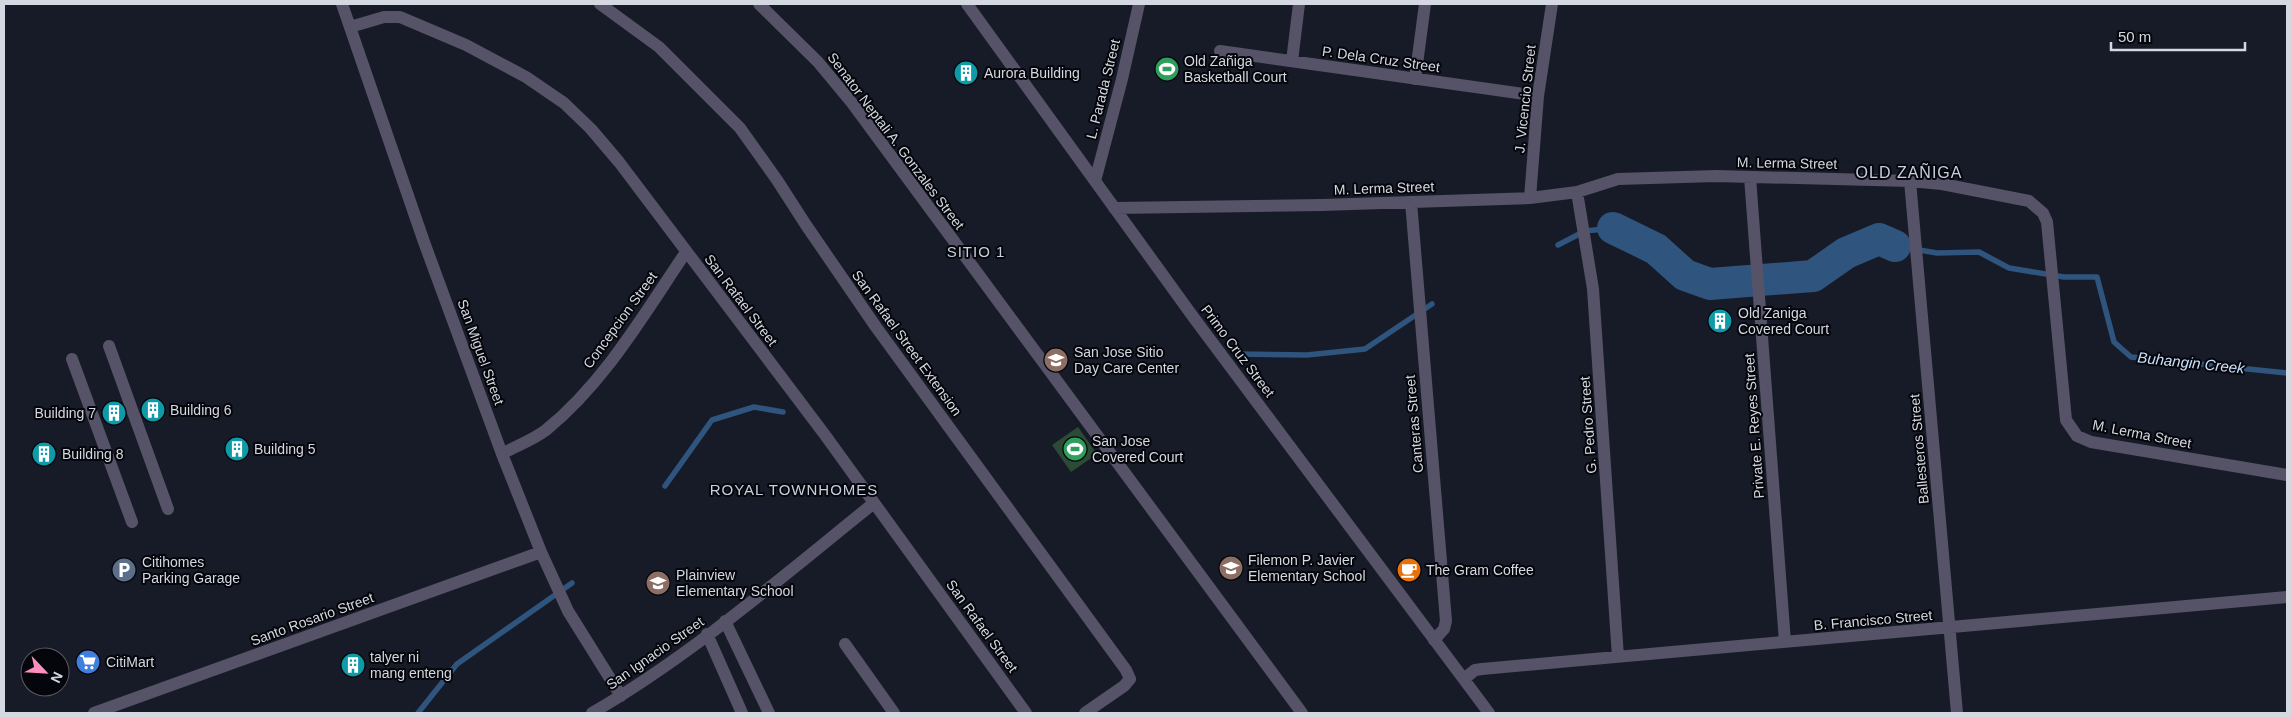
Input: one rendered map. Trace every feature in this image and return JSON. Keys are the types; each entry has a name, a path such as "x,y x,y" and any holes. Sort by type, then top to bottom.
{"street":[{"name":"San Miguel Street","path":"342,4 424,242 502,454 541,552 562,600 621,696"},
{"name":"San Rafael Street Extension","path":"600,4 659,47 740,128 876,327 1126,670 1130,679 1124,686 1085,713"},
{"name":"Senator Neptali A. Gonzales Street","path":"759,4 818,62 852,104 1302,713"},
{"name":"Primo Cruz Street","path":"967,4 1194,318 1488,713"},
{"name":"L. Parada Street","path":"1095,181 1122,79 1139,4"},
{"path":"1292,61 1299,4"},
{"path":"1415,78 1425,4"},
{"name":"J. Vicencio Street","path":"1530,198 1538,96 1552,4"},
{"name":"San Rafael Street","path":"350,27 384,17 400,17 466,45 526,77 564,103 591,129 619,162 874,503 1026,713"},
{"name":"P. Dela Cruz Street","path":"1220,51 1538,96"},
{"name":"M. Lerma Street","path":"1114,208 1530,198 1577,192 1618,179 1750,177 1910,181 1942,184 2029,201 2043,213 2047,222 2066,420 2077,436 2091,442 2287,475"},
{"name":"Private E. Reyes Street","path":"1750,177 1785,642"},
{"name":"Ballesteros Street","path":"1910,181 1957,713"},
{"name":"G. Pedro Street","path":"1577,192 1593,289 1618,657"},
{"name":"Canteras Street","path":"1411,202 1446,621 1444,629 1434,640"},
{"name":"Concepcion Street","path":"502,454 545,430 602,372 628,339 686,252"},
{"path":"109,346 168,509"},
{"path":"72,360 132,522"},
{"name":"San Ignacio Street","path":"592,713 621,696 726,621 874,503"},
{"name":"Santo Rosario Street","path":"94,713 541,552"},
{"name":"B. Francisco Street","path":"1464,679 1475,670 1482,669 2287,597"},
{"path":"726,621 769,713"},
{"path":"707,634 742,713"},
{"path":"845,644 894,713"}],"green space":[{"name":"San Jose Covered Court","path":"1078,427 1097,454 1071,472 1052,445"}],"waterway":[{"path":"1558,245 1585,231 1613,228"},
{"name":"Buhangin Creek","path":"1613,228 1656,249 1685,275 1710,284 1813,276 1846,253 1879,239 1895,246"},
{"name":"Buhangin Creek","path":"1895,246 1937,253 1979,252 2009,268 2064,277 2097,277 2114,342 2131,357 2287,373"},
{"name":"Buhangin Creek","path":"1237,354 1307,355 1365,349 1432,304"},
{"name":"Buhangin Creek","path":"665,486 712,420 754,407 783,412"},
{"name":"Buhangin Creek","path":"418,713 457,664 572,583"}],"place":[{"name":"Old Zañiga Basketball Court","path":"1167,69"},
{"name":"Aurora Building","path":"966,73"},
{"name":"Old Zaniga Covered Court","path":"1720,321"},
{"name":"San Jose Sitio Day Care Center","path":"1056,360"},
{"name":"Building 6","path":"153,410"},
{"name":"Building 7","path":"114,413"},
{"name":"Building 5","path":"237,449"},
{"name":"San Jose Covered Court","path":"1075,449"},
{"name":"Building 8","path":"44,454"},
{"name":"Filemon P. Javier Elementary School","path":"1231,568"},
{"name":"Citihomes Parking Garage","path":"124,570"},
{"name":"The Gram Coffee","path":"1409,570"},
{"name":"Plainview Elementary School","path":"658,583"},
{"name":"CitiMart","path":"88,662"},
{"name":"talyer ni mang enteng","path":"353,665"}],"district":[{"name":"OLD ZAÑIGA","path":"1909,172"},
{"name":"SITIO 1","path":"976,252"},
{"name":"ROYAL TOWNHOMES","path":"794,490"}]}
